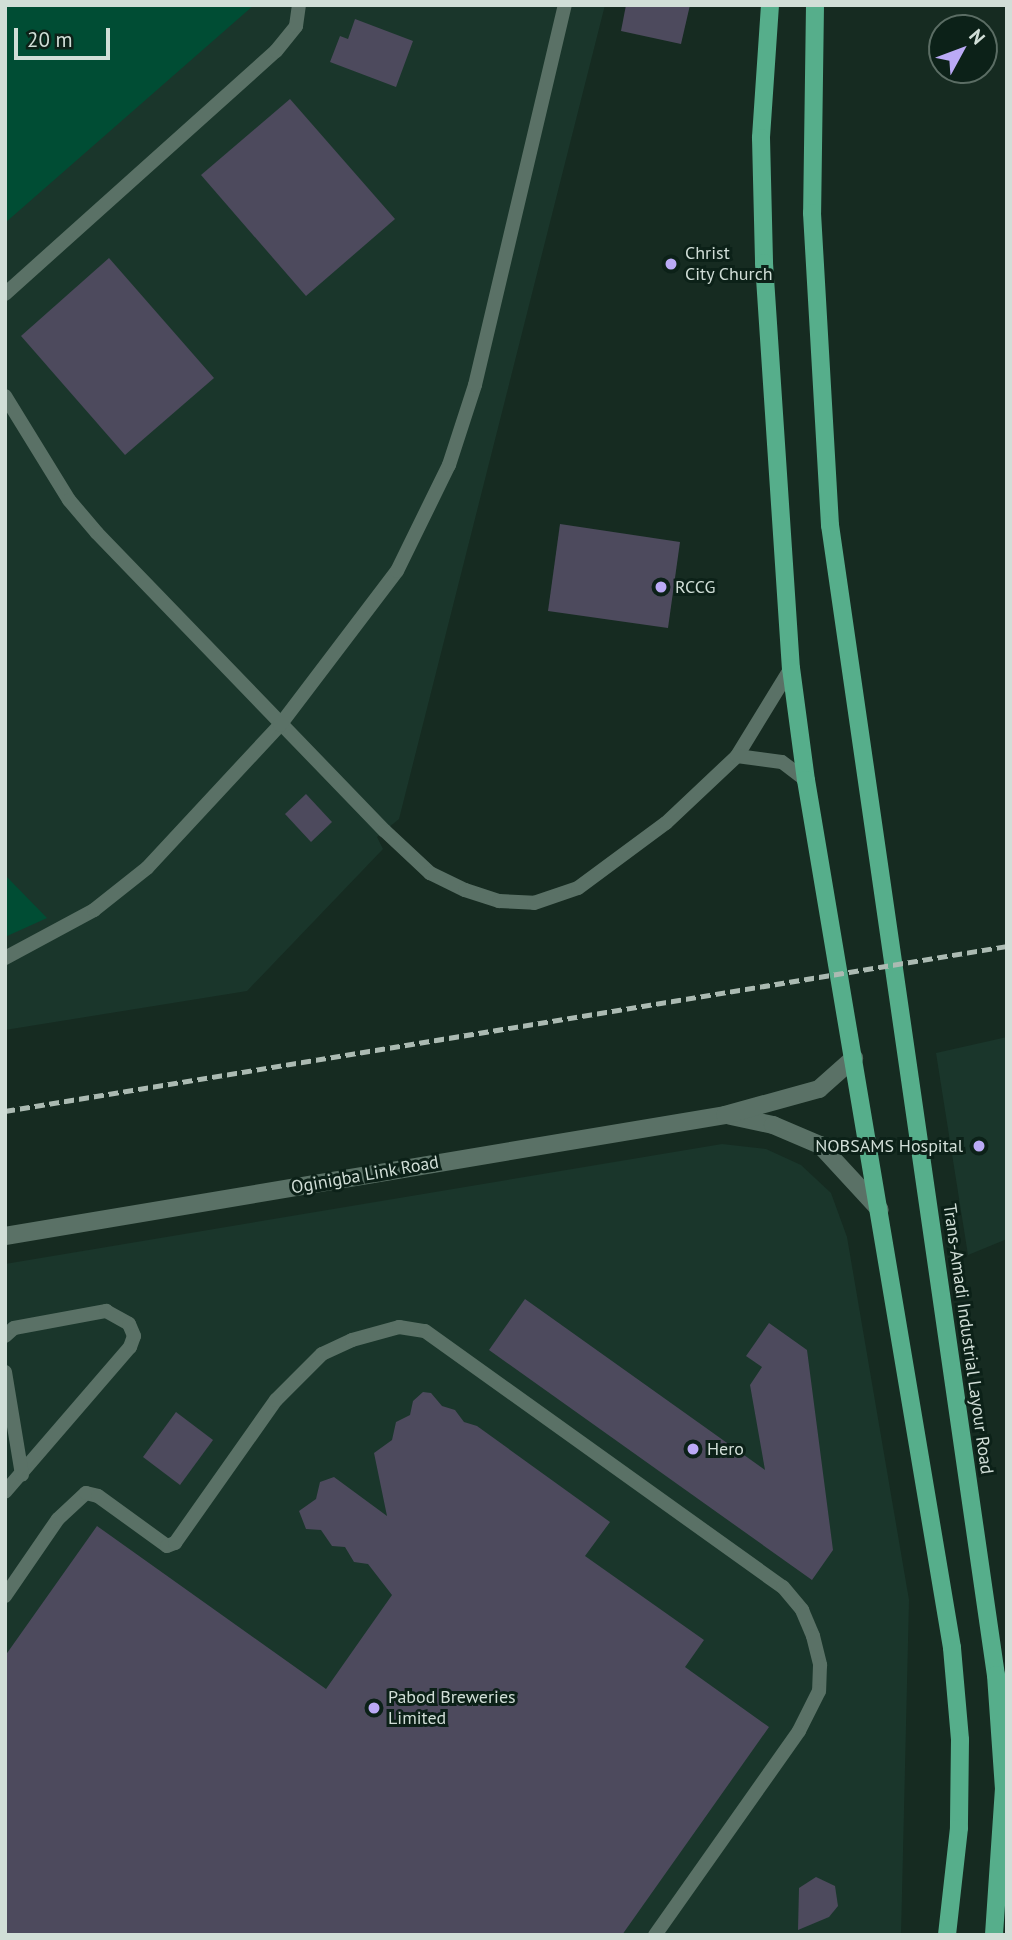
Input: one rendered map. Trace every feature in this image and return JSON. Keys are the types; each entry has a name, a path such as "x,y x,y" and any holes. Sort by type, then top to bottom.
{"main road":[{"path":"769,5 761,138 764,263 791,668 806,780 952,1648 960,1740 959,1828 947,1935"},
{"name":"Trans-Amadi Industrial Layour Road","path":"815,5 813,213 826,472 903,1043 996,1675 1004,1788 993,1935"}],"street":[{"name":"Oginigba Link Road","path":"5,1236 724,1115 819,1089 853,1052"},
{"path":"724,1115 773,1125 820,1145 880,1210"}],"lane":[{"path":"5,294 276,51 296,26 299,5"},
{"path":"5,958 94,910 147,868 280,725 397,571 449,465 475,385 565,5"},
{"path":"5,396 76,508 280,725 430,873 499,901 534,903 578,888 666,823 737,756 791,668"},
{"path":"737,756 782,762 806,780"},
{"path":"5,1336 14,1328 106,1311 129,1324 134,1336 130,1347 5,1492"},
{"path":"5,1596 58,1519 86,1493 98,1496 167,1546 175,1543 276,1400 322,1354 352,1340 399,1327 425,1331 783,1587 802,1611 813,1636 820,1665 819,1691 799,1731 655,1935"},
{"path":"5,1373 22,1475"}],"shaded area":[{"path":"5,5 605,5 399,819 377,837 383,849 247,991 5,1030"},
{"name":"NOBSAMS Hospital","path":"1007,1037 1007,1239 968,1255 936,1053"},
{"path":"722,1144 766,1149 801,1165 831,1193 847,1237 909,1600 901,1935 5,1935 5,1264"}],"green space":[{"path":"5,5 254,5 5,223"},
{"path":"5,875 47,918 5,937"}],"building":[{"path":"626,5 690,5 681,44 621,31"},
{"path":"355,19 413,41 396,87 330,62 340,36 348,39"},
{"path":"290,99 395,219 306,296 201,175"},
{"path":"109,258 214,378 125,455 21,336"},
{"path":"560,524 680,542 668,628 548,611"},
{"path":"306,794 332,822 311,842 285,814"},
{"path":"525,1299 765,1470 750,1385 762,1367 746,1356 769,1323 807,1350 833,1550 812,1580 489,1350"},
{"name":"Pabod Breweries Limited","path":"423,1392 431,1393 442,1406 455,1410 464,1422 477,1426 610,1522 585,1556 704,1640 685,1667 769,1727 622,1935 5,1935 5,1656 97,1526 326,1689 392,1595 368,1564 354,1562 345,1547 332,1546 321,1530 306,1529 299,1511 316,1499 320,1482 334,1477 387,1516 374,1453 392,1440 396,1422 410,1415 413,1401"},
{"path":"176,1412 213,1440 180,1485 143,1457"},
{"path":"816,1877 835,1886 838,1906 829,1917 798,1930 799,1888"}],"railway":[{"path":"5,1111 1007,946"}],"place":[{"name":"Christ City Church","path":"671,264"},
{"name":"RCCG","path":"661,587"},
{"name":"NOBSAMS Hospital","path":"979,1146"},
{"name":"Hero","path":"693,1449"},
{"name":"Pabod Breweries Limited","path":"374,1708"}]}
